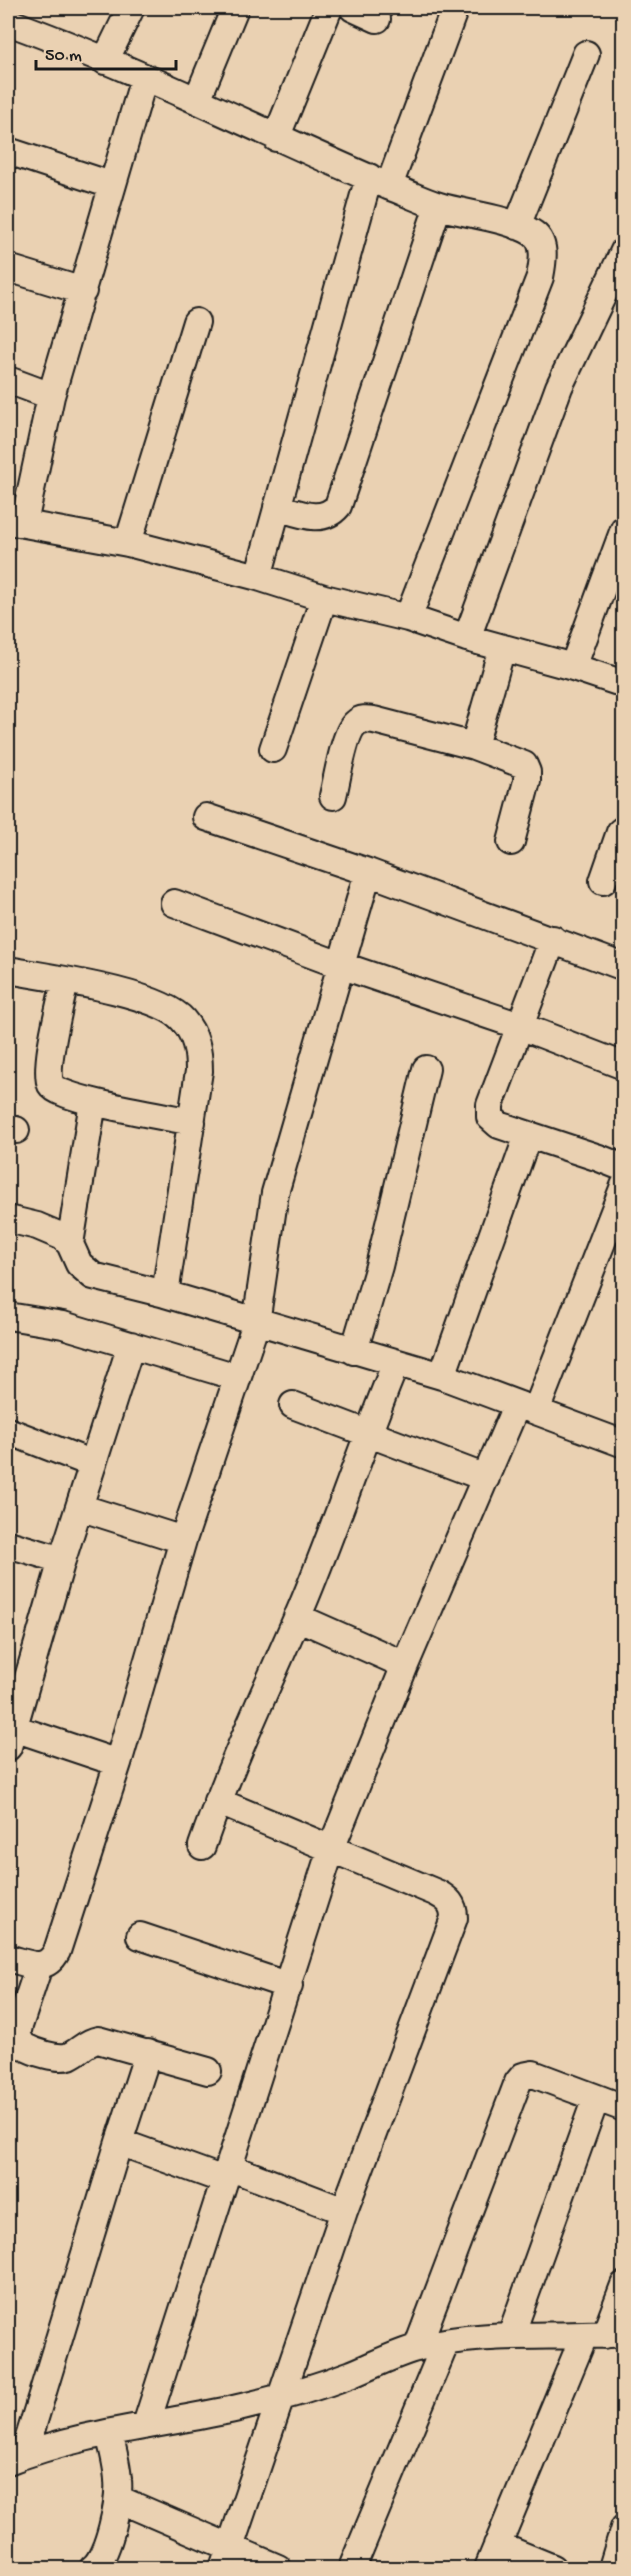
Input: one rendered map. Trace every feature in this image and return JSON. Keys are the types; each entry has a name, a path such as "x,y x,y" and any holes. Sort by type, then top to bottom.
{"street":[{"path":"105,61 131,8"},
{"path":"197,100 235,8"},
{"path":"276,138 329,8"},
{"path":"353,8 377,19"},
{"path":"258,577 277,507 379,182 455,8"},
{"path":"8,22 197,100 276,138 379,182 438,206 517,226 539,238 543,263 540,277 408,618"},
{"path":"517,226 586,54"},
{"path":"144,78 111,185 83,291 16,522 128,543 258,577 324,598 408,618 467,638 573,667 624,684"},
{"path":"8,151 111,185"},
{"path":"277,507 321,517 331,514 338,506 438,206"},
{"path":"467,638 559,387 617,278 624,251"},
{"path":"8,268 83,291"},
{"path":"128,543 196,322"},
{"path":"8,380 51,396"},
{"path":"573,667 616,572 624,529"},
{"path":"273,749 324,598"},
{"path":"474,746 502,648"},
{"path":"333,796 348,736 354,724 362,719 374,720 474,746 524,765 527,772 511,842"},
{"path":"206,817 368,872 624,967"},
{"path":"603,881 620,832 624,829"},
{"path":"8,1958 39,1966 52,1960 57,1951 118,1763 183,1540 256,1323 275,1193 368,872"},
{"path":"174,903 340,965 520,1026 624,1066"},
{"path":"553,939 489,1111 493,1122 624,1168"},
{"path":"8,970 135,996 163,1006 182,1018 194,1035 199,1052 199,1071 165,1294"},
{"path":"65,981 49,1065 51,1084 55,1090 64,1095 93,1102 192,1122"},
{"path":"354,1351 379,1266 426,1069"},
{"path":"70,1244 93,1102"},
{"path":"442,1376 528,1135"},
{"path":"146,2426 289,1986 331,1849 405,1665 486,1478 526,1407 624,1186"},
{"path":"8,1219 54,1231 70,1244 79,1264 93,1276 165,1294 256,1323 442,1376 624,1444"},
{"path":"8,1316 63,1325 237,1377"},
{"path":"118,1763 9,1734 131,1345"},
{"path":"202,1846 234,1758 297,1617 396,1363"},
{"path":"293,1405 486,1478"},
{"path":"8,1431 93,1464"},
{"path":"79,1507 183,1540"},
{"path":"8,1544 62,1560"},
{"path":"297,1617 405,1665"},
{"path":"217,1801 437,1893 448,1900 454,1909 454,1918 344,2211 227,2559"},
{"path":"140,1936 289,1986"},
{"path":"39,1966 17,2035 23,2046 61,2057 70,2055 90,2041 98,2040 208,2071"},
{"path":"16,2457 148,2053"},
{"path":"417,2348 518,2082 523,2076 533,2074 624,2108"},
{"path":"512,2335 596,2098"},
{"path":"119,2142 344,2211"},
{"path":"553,2568 492,2557 604,2335 624,2285"},
{"path":"16,2457 109,2434 282,2397 351,2374 417,2348 478,2336 604,2335"},
{"path":"352,2568 446,2342"},
{"path":"93,2568 98,2565 103,2554 118,2499 119,2481 109,2434"},
{"path":"118,2499 227,2559 278,2568"},
{"path":"612,2568 624,2528"}]}
